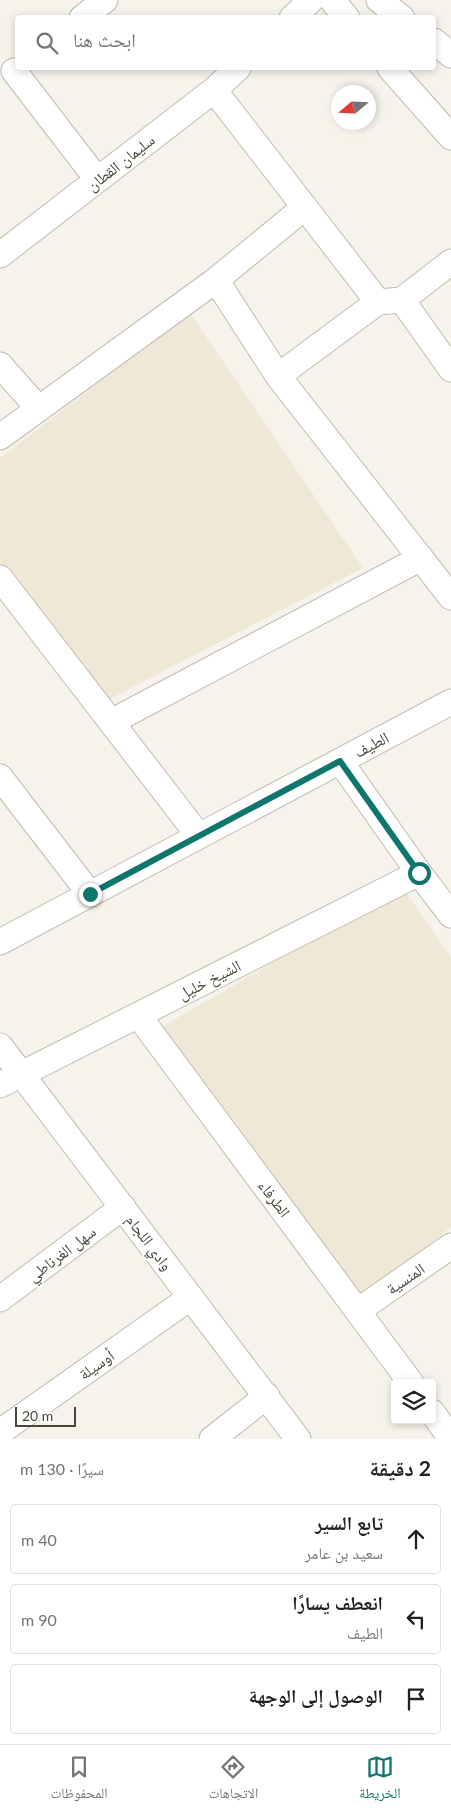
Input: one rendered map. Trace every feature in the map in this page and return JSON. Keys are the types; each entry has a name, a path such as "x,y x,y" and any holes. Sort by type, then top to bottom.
{"street":[{"path":"86,15 105,0"},
{"path":"295,15 311,0"},
{"path":"332,0 344,15"},
{"path":"379,0 398,15"},
{"path":"436,44 451,55"},
{"name":"سليمان القطان","path":"0,255 214,90 236,70"},
{"path":"392,70 451,137"},
{"path":"11,73 97,179"},
{"path":"214,90 305,207 451,369"},
{"path":"0,437 216,280 305,207"},
{"path":"278,376 451,262"},
{"path":"216,280 278,376 451,596"},
{"path":"0,365 39,409"},
{"path":"111,722 421,558"},
{"path":"0,578 199,836"},
{"name":"الطيف","path":"0,942 451,702"},
{"path":"340,761 451,915"},
{"path":"2,782 90,894"},
{"name":"الشيخ خليل","path":"11,1080 419,873"},
{"name":"الطرفاء","path":"138,1015 359,1310 408,1379"},
{"name":"وادي اللجام","path":"0,1046 11,1080 123,1207 298,1439"},
{"name":"سهل الغرناطي","path":"0,1299 123,1207"},
{"name":"المنسية","path":"359,1310 451,1246"},
{"name":"أوسيلة","path":"0,1432 191,1297"},
{"path":"212,1439 267,1396"},
{"path":"436,1419 444,1434"}],"shaded area":[{"path":"190,313 363,568 100,704 0,572 0,458"},
{"path":"402,887 451,957 451,1227 362,1300 150,1034"}],"route":[{"path":"90,894 340,761 419,873"}]}
